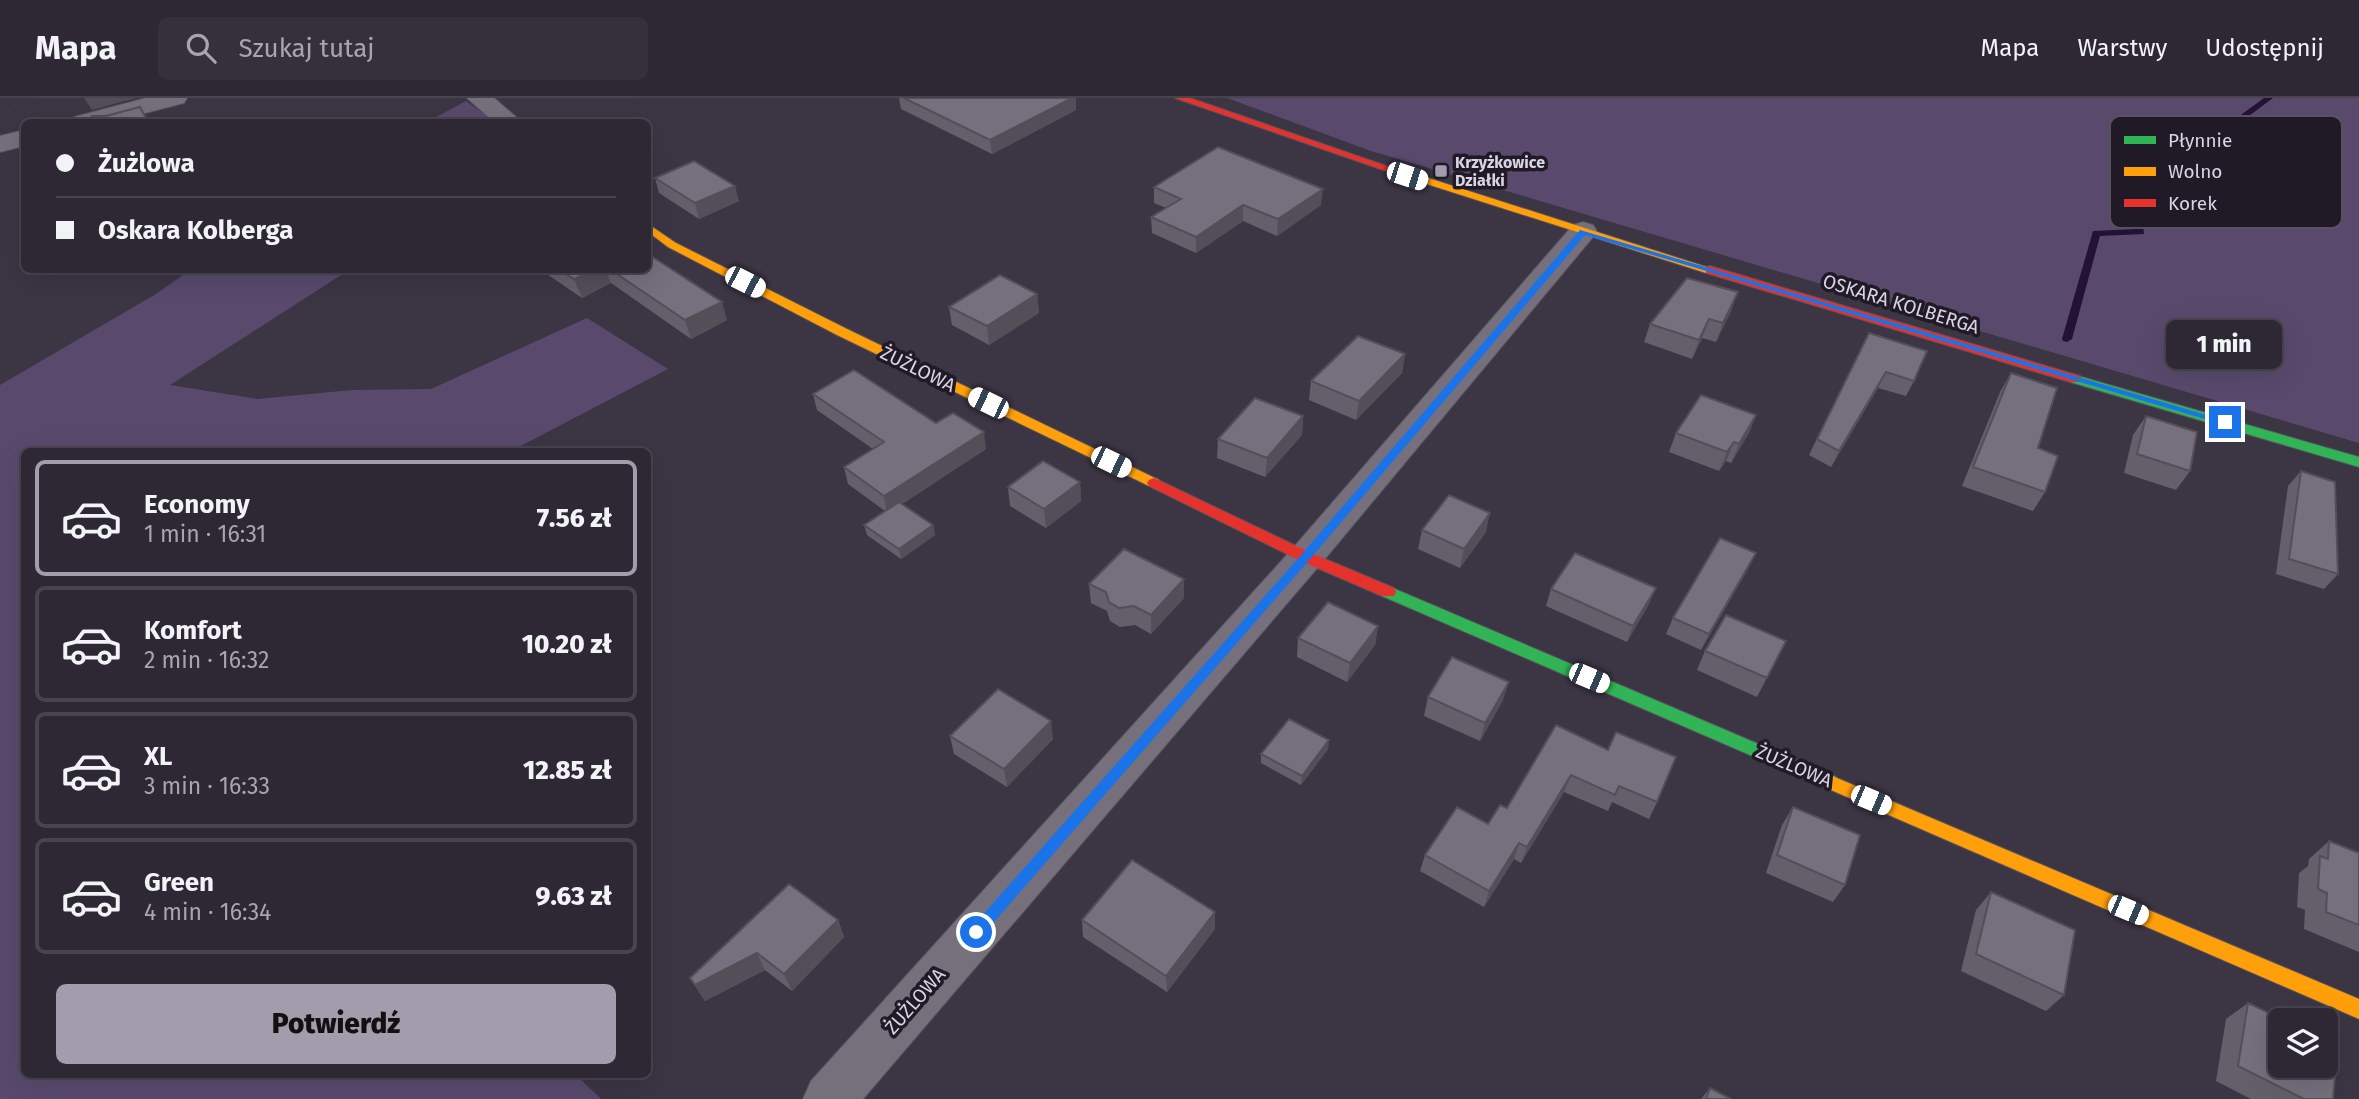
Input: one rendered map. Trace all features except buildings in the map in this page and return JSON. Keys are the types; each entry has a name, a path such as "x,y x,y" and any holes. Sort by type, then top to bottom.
{"street":[{"path":"94,119 175,98"},
{"path":"479,98 505,119"},
{"name":"OSKARA KOLBERGA","path":"1180,98 1433,185 2359,462"},
{"path":"0,144 21,139"},
{"name":"ŻUŻLOWA","path":"651,230 672,245 842,332 1306,557 2359,1009"},
{"name":"ŻUŻLOWA","path":"829,1099 1306,557 1583,231"}],"shaded area":[{"path":"1227,98 2359,98 2359,443 1371,151"},
{"path":"466,101 491,119 433,119"},
{"path":"186,273 344,273 170,385 257,399 352,390 431,389 587,318 668,369 517,448 21,448 21,1078 579,1078 601,1099 0,1099 0,385 156,294"}],"waterway":[{"path":"2245,116 2269,98"},
{"path":"2067,339 2096,233 2141,232 2140,228"}],"traffic: fast":[{"path":"2075,379 2359,462"},
{"path":"1388,592 1830,782"}],"traffic: slow":[{"path":"1393,170 1710,270"},
{"path":"651,229 672,245 842,332 1154,483"},
{"path":"1830,782 2359,1009"}],"traffic: jam":[{"path":"1180,98 1393,170"},
{"path":"1710,270 2075,379"},
{"path":"1154,483 1306,557 1388,592"}],"place":[{"name":"Krzyżkowice Działki","path":"1441,171"}],"route":[{"path":"976,932 1306,557 1583,231 2225,422"}]}
